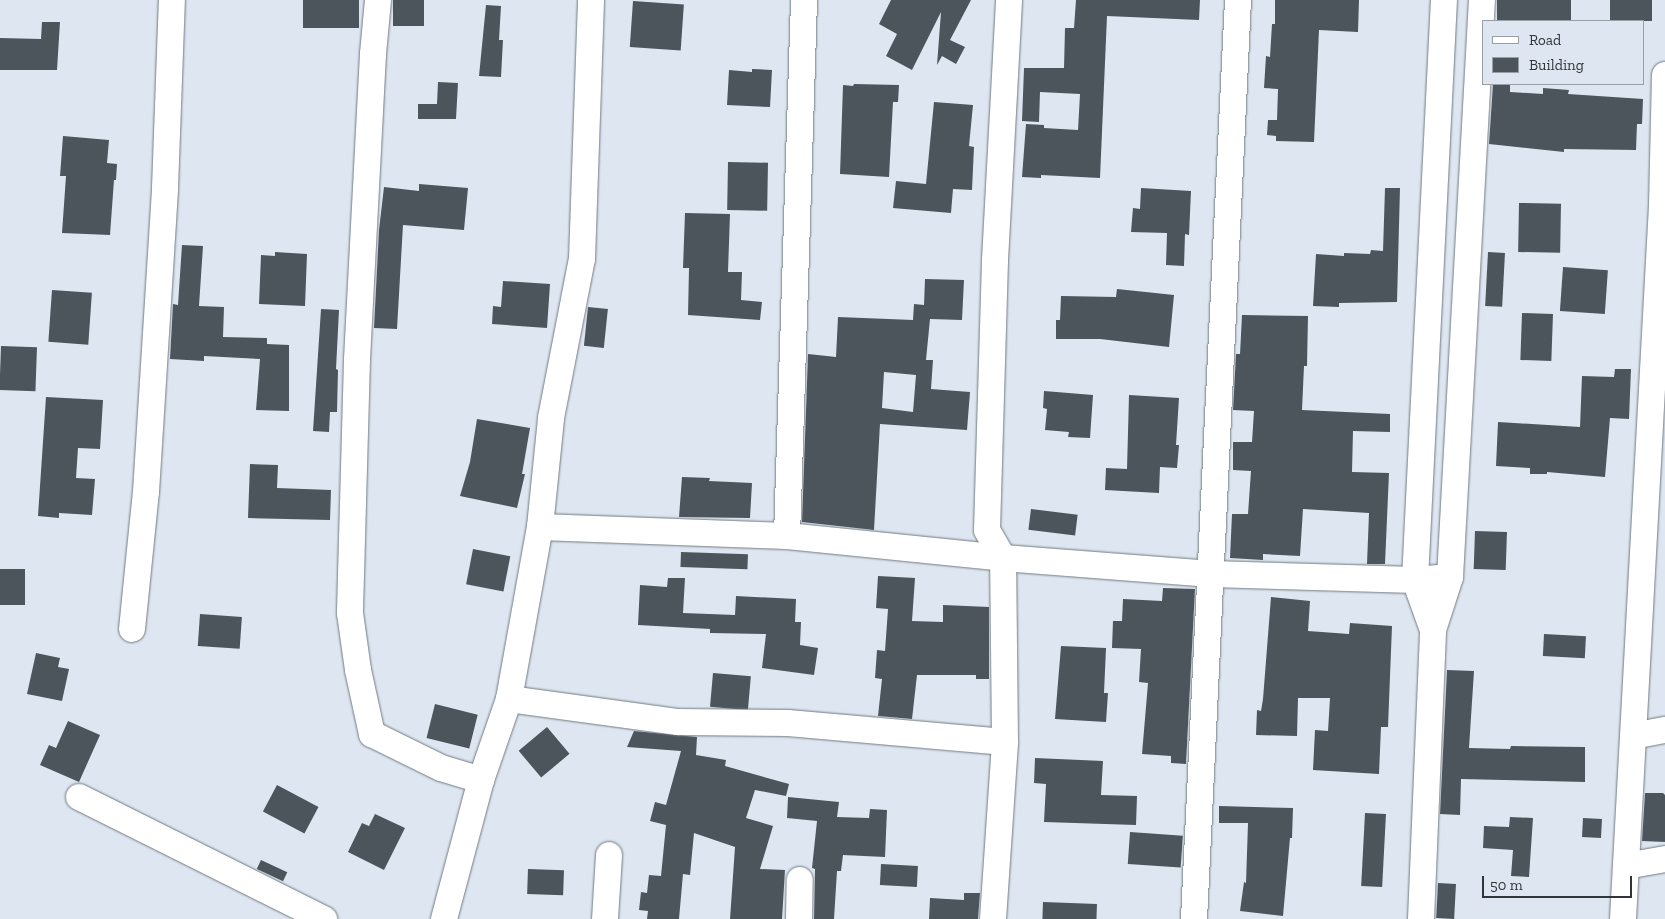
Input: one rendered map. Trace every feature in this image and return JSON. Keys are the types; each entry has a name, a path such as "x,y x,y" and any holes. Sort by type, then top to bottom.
{"street":[{"path":"132,629 146,492 165,188 172,0"},
{"path":"378,0 373,54 357,360 350,613 358,670 372,734 441,768 480,780"},
{"path":"444,919 480,780 509,699 540,527 551,418 582,259 591,0"},
{"path":"787,536 804,0"},
{"path":"993,919 1006,742 1003,558 987,530 995,251 1009,0"},
{"path":"1194,919 1238,0"},
{"path":"1433,630 1415,580 1444,0"},
{"path":"1421,919 1433,630 1450,577 1482,0"},
{"path":"1623,919 1634,736 1654,564 1664,205 1665,75"},
{"path":"540,527 787,536 1003,558 1211,574 1415,580 1450,577"},
{"path":"509,699 678,722 788,723 1006,742"},
{"path":"1634,736 1665,730"},
{"path":"79,797 324,919"},
{"path":"605,919 609,855"},
{"path":"1626,866 1665,859"},
{"path":"799,919 800,880"}],"building":[{"path":"303,0 359,0 359,28 303,28"},
{"path":"393,0 424,0 424,26 393,26"},
{"path":"891,0 971,0 950,40 965,47 956,64 942,56 937,65 941,12 912,70 886,56 897,34 879,24"},
{"path":"1076,0 1200,0 1199,20 1107,16 1100,178 1041,175 1041,178 1022,177 1026,124 1044,125 1044,128 1078,130 1080,94 1040,92 1039,122 1022,121 1024,68 1064,68 1065,28 1074,28"},
{"path":"1275,0 1359,0 1358,32 1319,30 1314,142 1276,141 1276,136 1267,135 1268,120 1277,120 1278,89 1264,88 1266,56 1270,57 1272,24 1275,24"},
{"path":"1497,0 1571,0 1571,20 1497,20"},
{"path":"1610,0 1652,0 1652,21 1610,20"},
{"path":"633,1 684,5 681,50 630,47"},
{"path":"486,5 501,6 499,40 503,40 501,77 479,76"},
{"path":"42,22 60,22 57,70 0,70 0,38 41,39"},
{"path":"752,69 772,70 770,107 727,105 729,70 752,72"},
{"path":"438,82 458,83 456,119 418,119 418,104 437,104"},
{"path":"854,84 899,85 898,102 893,102 889,177 840,174 843,85 853,86"},
{"path":"1493,85 1510,85 1510,92 1543,94 1543,88 1569,90 1568,94 1643,99 1642,124 1637,124 1636,150 1564,149 1564,152 1489,144"},
{"path":"934,102 973,105 969,146 974,147 972,190 953,189 951,213 893,208 896,181 926,184"},
{"path":"63,136 109,140 107,163 117,164 110,235 62,233 66,176 60,176"},
{"path":"728,162 768,163 767,211 727,210"},
{"path":"419,184 468,188 464,230 403,225 397,329 374,328 379,230 384,187 419,191"},
{"path":"1141,188 1191,191 1189,235 1185,234 1184,266 1166,265 1167,233 1131,232 1133,208 1140,209"},
{"path":"1385,188 1400,188 1397,302 1339,303 1339,307 1313,306 1316,254 1344,256 1344,253 1370,254 1371,250 1383,251"},
{"path":"1519,203 1561,204 1560,253 1518,252"},
{"path":"685,213 730,214 728,272 742,272 741,300 762,302 760,320 688,315 689,268 683,268"},
{"path":"182,245 203,246 199,306 224,307 223,337 267,338 267,344 289,345 289,411 256,410 260,359 204,356 204,361 170,359 173,304 178,305"},
{"path":"275,252 307,254 305,306 259,304 261,255 275,256"},
{"path":"1488,252 1505,253 1502,307 1485,306"},
{"path":"1563,267 1608,270 1605,314 1560,311"},
{"path":"925,279 964,280 962,320 930,319 926,360 933,360 931,389 970,392 967,430 880,424 874,530 802,522 808,354 836,357 838,317 913,320 914,304 924,305","holes":["884,372 916,375 913,412 882,408"]},
{"path":"503,281 550,284 547,328 492,324 493,306 501,307"},
{"path":"1117,289 1174,295 1169,347 1100,339 1056,339 1056,320 1060,320 1061,296 1116,297"},
{"path":"52,290 92,293 88,345 48,342"},
{"path":"588,307 608,309 604,348 584,346"},
{"path":"321,309 339,310 336,369 338,370 337,412 330,412 329,432 313,431"},
{"path":"1522,313 1553,314 1551,361 1520,360"},
{"path":"1242,315 1308,316 1307,366 1304,366 1302,410 1390,414 1390,432 1353,431 1352,472 1389,473 1385,564 1367,564 1369,513 1303,509 1300,556 1263,554 1263,560 1230,558 1232,514 1248,514 1251,471 1233,470 1233,442 1252,442 1254,411 1233,410 1236,354 1240,354"},
{"path":"1,346 37,347 35,391 0,390"},
{"path":"1615,369 1631,369 1629,419 1610,418 1605,477 1547,472 1547,474 1530,474 1530,468 1496,466 1498,422 1580,427 1582,376 1614,377"},
{"path":"1044,391 1093,395 1090,438 1068,437 1069,432 1045,430 1047,409 1043,408"},
{"path":"1129,395 1179,398 1176,445 1179,445 1177,468 1160,467 1159,493 1105,490 1106,468 1127,469"},
{"path":"46,397 103,400 100,449 78,448 76,478 95,479 92,515 59,513 59,518 38,516"},
{"path":"477,419 530,428 522,474 525,474 517,508 460,496 470,462"},
{"path":"250,464 278,465 277,488 331,490 330,520 248,518"},
{"path":"682,477 710,478 709,481 752,483 750,518 679,517"},
{"path":"1031,509 1078,515 1075,536 1028,530"},
{"path":"1475,531 1507,532 1506,570 1474,569"},
{"path":"473,549 510,556 503,592 466,584"},
{"path":"681,552 748,554 747,569 680,567"},
{"path":"0,569 25,569 25,605 0,605"},
{"path":"878,576 915,578 912,621 943,622 943,605 989,607 989,679 976,679 976,675 917,675 912,719 878,716 882,679 875,678 877,650 885,651 888,609 876,608"},
{"path":"668,578 685,578 683,613 735,615 736,596 796,599 795,622 801,622 800,645 818,648 814,675 762,668 766,634 710,633 710,629 638,625 640,585 667,587"},
{"path":"1163,588 1195,589 1186,764 1171,763 1171,756 1142,754 1148,683 1139,682 1141,649 1112,648 1113,621 1122,621 1123,599 1162,601"},
{"path":"1271,597 1310,601 1308,631 1349,634 1350,623 1392,626 1388,727 1381,727 1379,774 1313,770 1315,730 1328,731 1330,698 1298,698 1297,736 1256,735 1257,710 1261,711 1263,699"},
{"path":"200,614 242,617 240,649 198,646"},
{"path":"1544,634 1586,636 1585,658 1543,656"},
{"path":"1061,646 1106,648 1104,693 1108,693 1106,722 1055,719"},
{"path":"36,653 60,658 58,667 69,669 62,701 27,694"},
{"path":"1447,670 1474,671 1469,748 1510,749 1511,746 1585,747 1585,782 1461,779 1460,815 1440,814"},
{"path":"713,673 751,676 748,710 710,707"},
{"path":"435,704 478,715 469,749 427,738"},
{"path":"68,721 100,735 79,782 40,765 49,745 56,748"},
{"path":"547,727 569,754 541,778 519,751"},
{"path":"634,731 697,737 696,755 726,760 725,766 789,784 786,796 755,790 746,818 773,826 760,869 785,870 782,919 730,919 735,847 694,833 690,875 683,874 679,919 647,919 648,911 639,910 641,892 647,893 649,875 661,876 666,825 650,821 655,802 666,805 681,751 627,747"},
{"path":"1035,758 1103,761 1101,795 1137,796 1136,825 1044,822 1046,784 1034,783"},
{"path":"277,785 318,807 304,834 263,811"},
{"path":"1645,793 1663,793 1665,795 1665,842 1642,841"},
{"path":"788,797 839,802 837,817 869,818 870,809 887,810 885,857 843,855 841,871 837,871 834,919 814,919 815,869 812,868 817,821 787,818"},
{"path":"1219,806 1293,808 1292,838 1290,838 1283,916 1240,911 1244,882 1246,883 1248,823 1219,823"},
{"path":"1365,813 1386,814 1382,887 1361,886"},
{"path":"375,814 405,828 384,870 348,852 362,823 369,826"},
{"path":"1510,817 1533,818 1529,877 1511,876 1513,850 1483,848 1484,826 1509,827"},
{"path":"1583,818 1602,819 1601,838 1582,837"},
{"path":"1130,832 1183,836 1181,868 1128,864"},
{"path":"261,860 287,872 283,881 257,869"},
{"path":"881,864 918,866 917,887 880,885"},
{"path":"528,869 564,870 563,895 527,894"},
{"path":"1438,883 1456,884 1454,919 1436,918"},
{"path":"964,893 980,893 978,919 929,919 930,898 964,900"},
{"path":"1043,902 1097,904 1096,919 1042,919"}]}
